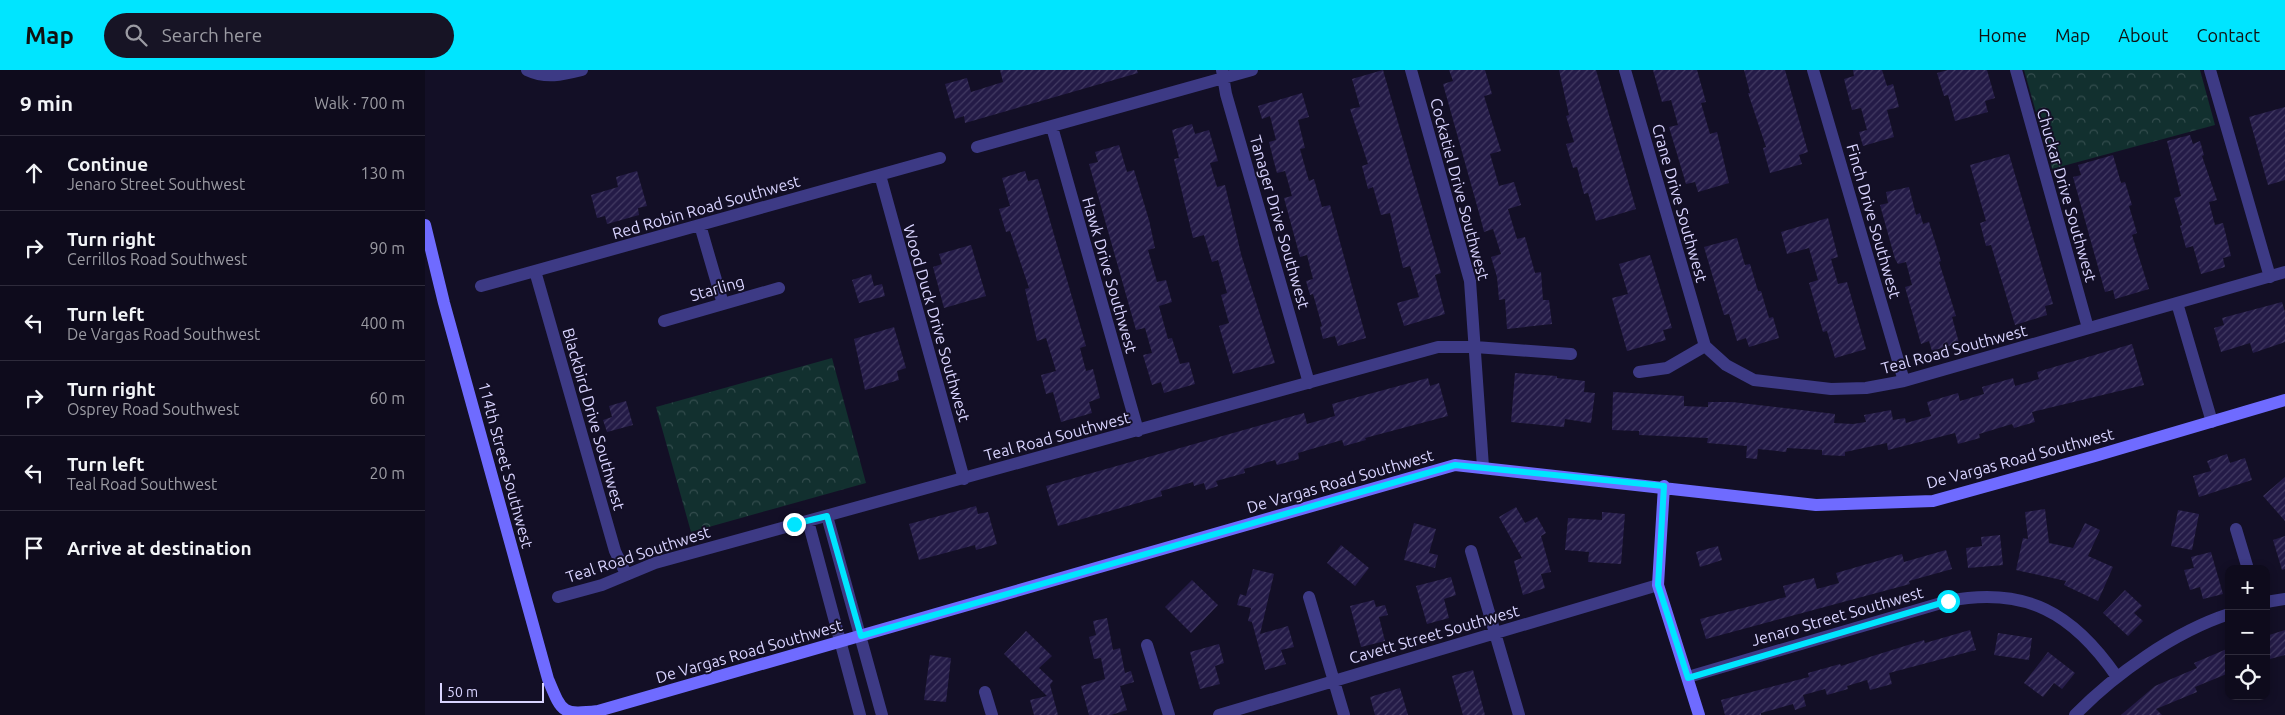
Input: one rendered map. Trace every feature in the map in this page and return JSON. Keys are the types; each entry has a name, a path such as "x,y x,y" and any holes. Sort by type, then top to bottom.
{"street":[{"path":"527,70 543,77 582,70"},
{"path":"977,147 1052,127 1223,74 1252,70"},
{"name":"Cockatiel Drive Southwest","path":"1411,70 1470,281 1483,467"},
{"name":"Crane Drive Southwest","path":"1625,70 1705,346"},
{"name":"Finch Drive Southwest","path":"1813,70 1904,381"},
{"name":"Chuckar Drive Southwest","path":"2016,70 2088,328"},
{"path":"2210,70 2270,277"},
{"name":"Tanager Drive Southwest","path":"1223,74 1309,383"},
{"name":"Hawk Drive Southwest","path":"1052,127 1138,431"},
{"name":"Red Robin Road Southwest","path":"481,286 941,158"},
{"name":"Wood Duck Drive Southwest","path":"880,175 964,479"},
{"name":"114th Street Southwest","path":"425,225 447,313 548,680 565,711"},
{"path":"700,225 723,304"},
{"name":"Blackbird Drive Southwest","path":"535,271 615,551 626,574"},
{"name":"Teal Road Southwest","path":"1705,346 1726,365 1754,380 1831,389 1866,388 1904,381 2285,272"},
{"name":"Starling","path":"663,320 779,288"},
{"path":"2177,303 2212,422"},
{"path":"1639,372 1667,368 1705,346"},
{"name":"Teal Road Southwest","path":"558,597 601,585 655,562 964,479 1438,347 1475,347 1571,354"},
{"name":"De Vargas Road Southwest","path":"565,711 573,714 598,711 1455,465 1664,486 1816,505 1933,501 2285,400"},
{"path":"1664,486 1658,585 1699,715"},
{"path":"827,516 881,715"},
{"path":"808,521 860,715"},
{"path":"2237,530 2247,565"},
{"path":"1471,551 1519,715"},
{"name":"Cavett Street Southwest","path":"1219,715 1658,585"},
{"name":"Jenaro Street Southwest","path":"1688,678 1948,601 1973,596 2009,598 2050,611 2079,632 2099,651 2117,677"},
{"path":"1309,597 1344,715"},
{"path":"2270,601 2285,599"},
{"path":"2075,715 2117,677 2182,634 2225,616"},
{"path":"1147,645 1169,715"},
{"path":"985,692 992,715"}],"green space":[{"path":"2024,70 2200,70 2215,125 2052,169"},
{"path":"832,358 866,483 691,532 656,407"}],"building":[{"path":"1000,70 1137,70 1138,73 965,123 964,116 955,119 945,84 967,78 971,92 1003,82"},
{"path":"1383,70 1441,273 1435,275 1445,314 1404,326 1397,303 1419,297 1410,266 1403,268 1390,213 1381,215 1373,187 1368,189 1362,166 1368,164 1350,109 1360,107 1352,79"},
{"path":"1449,70 1485,70 1492,94 1484,96 1501,151 1490,154 1499,186 1514,182 1521,205 1508,209 1517,239 1525,237 1535,273 1541,272 1543,300 1549,300 1552,324 1507,329 1505,299 1499,300 1497,277 1491,257 1501,254 1493,229 1484,232 1443,84 1453,81"},
{"path":"1559,70 1596,70 1636,209 1596,221 1588,193 1584,194 1577,167 1573,168 1566,144 1574,142 1566,116 1569,115"},
{"path":"1653,70 1697,70 1706,102 1701,103 1710,134 1717,132 1729,183 1698,192 1695,182 1686,184 1669,127 1678,125 1671,100 1662,102"},
{"path":"1744,70 1785,70 1808,152 1799,155 1802,164 1770,173 1763,148 1766,147 1748,93 1750,93"},
{"path":"1853,70 1882,70 1887,86 1893,84 1899,107 1887,110 1894,137 1863,146 1859,132 1867,130 1861,108 1852,110 1844,79 1854,76"},
{"path":"1948,70 1987,70 1995,98 1985,101 1988,112 1955,121 1948,95 1944,96 1937,73"},
{"path":"1302,93 1309,117 1298,120 1305,148 1300,149 1309,181 1314,179 1322,207 1330,205 1366,338 1338,346 1335,336 1323,339 1320,327 1322,326 1313,294 1310,295 1306,281 1313,279 1307,255 1300,257 1284,198 1292,196 1285,171 1277,173 1269,142 1276,140 1270,116 1262,119 1258,106"},
{"path":"2285,107 2285,180 2268,185 2249,117"},
{"path":"1192,124 1195,134 1209,130 1218,161 1210,163 1217,187 1225,185 1241,254 1275,363 1233,374 1219,326 1229,323 1221,295 1227,293 1218,260 1212,262 1204,235 1193,238 1174,159 1179,158 1172,130"},
{"path":"2190,135 2193,144 2200,141 2204,155 2202,156 2217,200 2209,202 2215,225 2223,223 2231,256 2223,258 2225,267 2201,274 2193,246 2186,248 2180,226 2182,225 2174,198 2181,196 2167,141"},
{"path":"1119,145 1127,172 1134,170 1149,220 1155,248 1148,250 1157,282 1166,280 1172,302 1159,306 1168,339 1172,338 1180,364 1189,362 1195,384 1164,393 1161,382 1152,385 1143,355 1152,353 1145,328 1136,330 1089,164 1098,162 1095,152"},
{"path":"2009,154 2053,304 2045,306 2047,315 2015,325 1991,245 1986,246 1980,223 1986,221 1970,165"},
{"path":"2113,155 2121,183 2125,182 2132,205 2129,206 2137,233 2132,235 2149,289 2115,299 2113,290 2105,292 2073,177 2081,175 2078,165"},
{"path":"637,171 647,206 638,208 639,215 607,224 605,216 597,218 591,195 618,187 616,177"},
{"path":"1025,171 1028,181 1038,179 1086,346 1080,348 1086,371 1093,369 1100,398 1089,402 1092,413 1061,422 1053,392 1046,394 1041,375 1056,371 1046,338 1037,341 1025,289 1029,288 1010,231 1006,232 999,209 1010,206 1002,178"},
{"path":"1909,187 1916,215 1920,213 1923,224 1929,222 1956,316 1952,317 1959,343 1932,351 1929,341 1921,344 1905,287 1912,285 1906,262 1898,264 1895,259 1880,205 1888,203 1886,192"},
{"path":"1828,218 1838,257 1831,259 1838,284 1847,282 1866,349 1835,358 1827,331 1823,332 1809,283 1818,280 1809,248 1787,254 1781,232"},
{"path":"1737,238 1745,265 1750,264 1758,291 1761,291 1769,318 1773,317 1779,338 1749,347 1746,338 1737,341 1729,314 1724,315 1704,247"},
{"path":"971,245 986,296 944,308 933,267 942,264 939,254"},
{"path":"1650,255 1672,328 1663,330 1666,340 1627,351 1612,298 1628,294 1619,264"},
{"path":"871,274 874,286 882,284 885,296 859,303 852,280"},
{"path":"2282,302 2285,312 2285,342 2253,353 2250,343 2221,352 2214,328 2224,325 2222,318"},
{"path":"894,327 906,368 897,371 899,380 865,390 854,339"},
{"path":"2132,344 2144,385 2032,412 2035,422 2014,428 2012,424 1979,434 1980,438 1958,444 1955,433 1888,450 1887,443 1845,452 1845,456 1822,455 1822,450 1787,448 1786,452 1758,449 1757,459 1746,458 1747,446 1707,443 1708,438 1639,435 1639,431 1612,430 1613,392 1684,396 1684,406 1708,407 1708,402 1732,402 1835,414 1834,423 1853,424 1866,422 1864,415 1891,410 1893,420 1905,418 1906,423 1931,416 1927,402 1958,393 1960,401 1984,394 1982,387 2013,378 2015,386 2039,379 2037,372"},
{"path":"1515,373 1557,376 1557,378 1585,381 1584,392 1595,393 1591,423 1565,419 1564,427 1511,422"},
{"path":"1428,378 1430,386 1439,383 1448,416 1365,438 1366,440 1344,446 1342,440 1298,453 1299,459 1277,465 1275,460 1244,469 1245,473 1216,481 1218,486 1206,490 1204,483 1194,486 1193,482 1161,491 1162,496 1058,526 1046,486 1304,413 1307,424 1335,416 1332,404"},
{"path":"626,401 633,425 607,432 603,420 612,417 609,406"},
{"path":"2227,454 2230,463 2245,458 2252,480 2199,497 2193,476 2211,471 2207,461"},
{"path":"2285,477 2285,521 2263,496"},
{"path":"976,506 978,514 988,512 997,544 976,550 975,545 919,560 909,524"},
{"path":"1516,507 1525,523 1537,517 1546,533 1541,536 1551,572 1541,574 1545,588 1523,595 1514,561 1522,558 1499,517"},
{"path":"2045,509 2049,543 2073,548 2085,523 2100,530 2088,556 2113,567 2098,601 2064,585 2066,581 2016,570 2023,538 2028,539 2025,512"},
{"path":"2178,510 2199,514 2192,550 2171,546"},
{"path":"1602,512 1625,514 1621,564 1588,562 1589,552 1565,550 1568,518 1602,520"},
{"path":"1414,523 1436,529 1429,553 1438,555 1435,568 1404,560"},
{"path":"2000,535 2003,565 1968,568 1966,548 1982,546 1981,537"},
{"path":"2285,536 2285,569 2282,570 2273,540"},
{"path":"1341,545 1369,568 1355,586 1327,563"},
{"path":"1718,546 1722,560 1700,567 1696,552"},
{"path":"1946,550 1952,569 1909,581 1910,584 1706,639 1700,619 1786,597 1783,586 1814,578 1817,589 1839,583 1836,573 1902,554 1904,562"},
{"path":"2211,552 2223,594 2203,599 2200,587 2190,590 2184,570 2194,568 2191,557"},
{"path":"1253,569 1274,574 1260,634 1288,626 1294,647 1281,650 1286,664 1265,670 1252,622 1248,621 1251,608 1237,605 1240,594 1246,596"},
{"path":"1451,577 1456,595 1444,599 1449,618 1427,624 1416,586"},
{"path":"1192,580 1218,605 1191,633 1165,607"},
{"path":"2125,590 2142,606 2134,613 2143,621 2128,636 2103,613"},
{"path":"1374,600 1376,607 1385,605 1388,615 1379,617 1385,641 1361,647 1350,606"},
{"path":"1107,618 1113,650 1120,648 1125,673 1131,671 1134,682 1120,686 1127,710 1111,715 1089,715 1081,686 1105,679 1101,658 1094,659 1089,637 1096,635 1093,621"},
{"path":"1970,630 1976,650 1889,673 1892,684 1870,690 1867,680 1847,686 1848,689 1827,695 1825,689 1803,695 1806,706 1795,710 1793,704 1761,713 1761,715 1725,715 1721,700 1809,677 1808,673 1840,664 1841,666 1924,640 1925,643"},
{"path":"2285,630 2285,655 2270,659 2270,635"},
{"path":"1026,631 1052,656 1039,668 1053,681 1050,685 1058,715 1034,715 1030,700 1047,696 1004,654"},
{"path":"1998,633 2032,638 2029,660 1994,655"},
{"path":"1219,644 1224,663 1215,666 1220,684 1200,689 1190,652"},
{"path":"2225,650 2225,675 2195,687 2197,692 2156,709 2162,715 2121,715 2155,686 2197,668 2194,663"},
{"path":"2048,652 2075,673 2062,689 2054,683 2043,697 2024,683"},
{"path":"930,655 951,658 946,702 924,700"},
{"path":"1473,670 1485,715 1463,715 1452,676"},
{"path":"1400,688 1408,715 1375,715 1370,697"}],"route":[{"path":"794,524 827,516 861,636 1455,465 1664,486 1658,585 1688,678 1948,601"}]}
